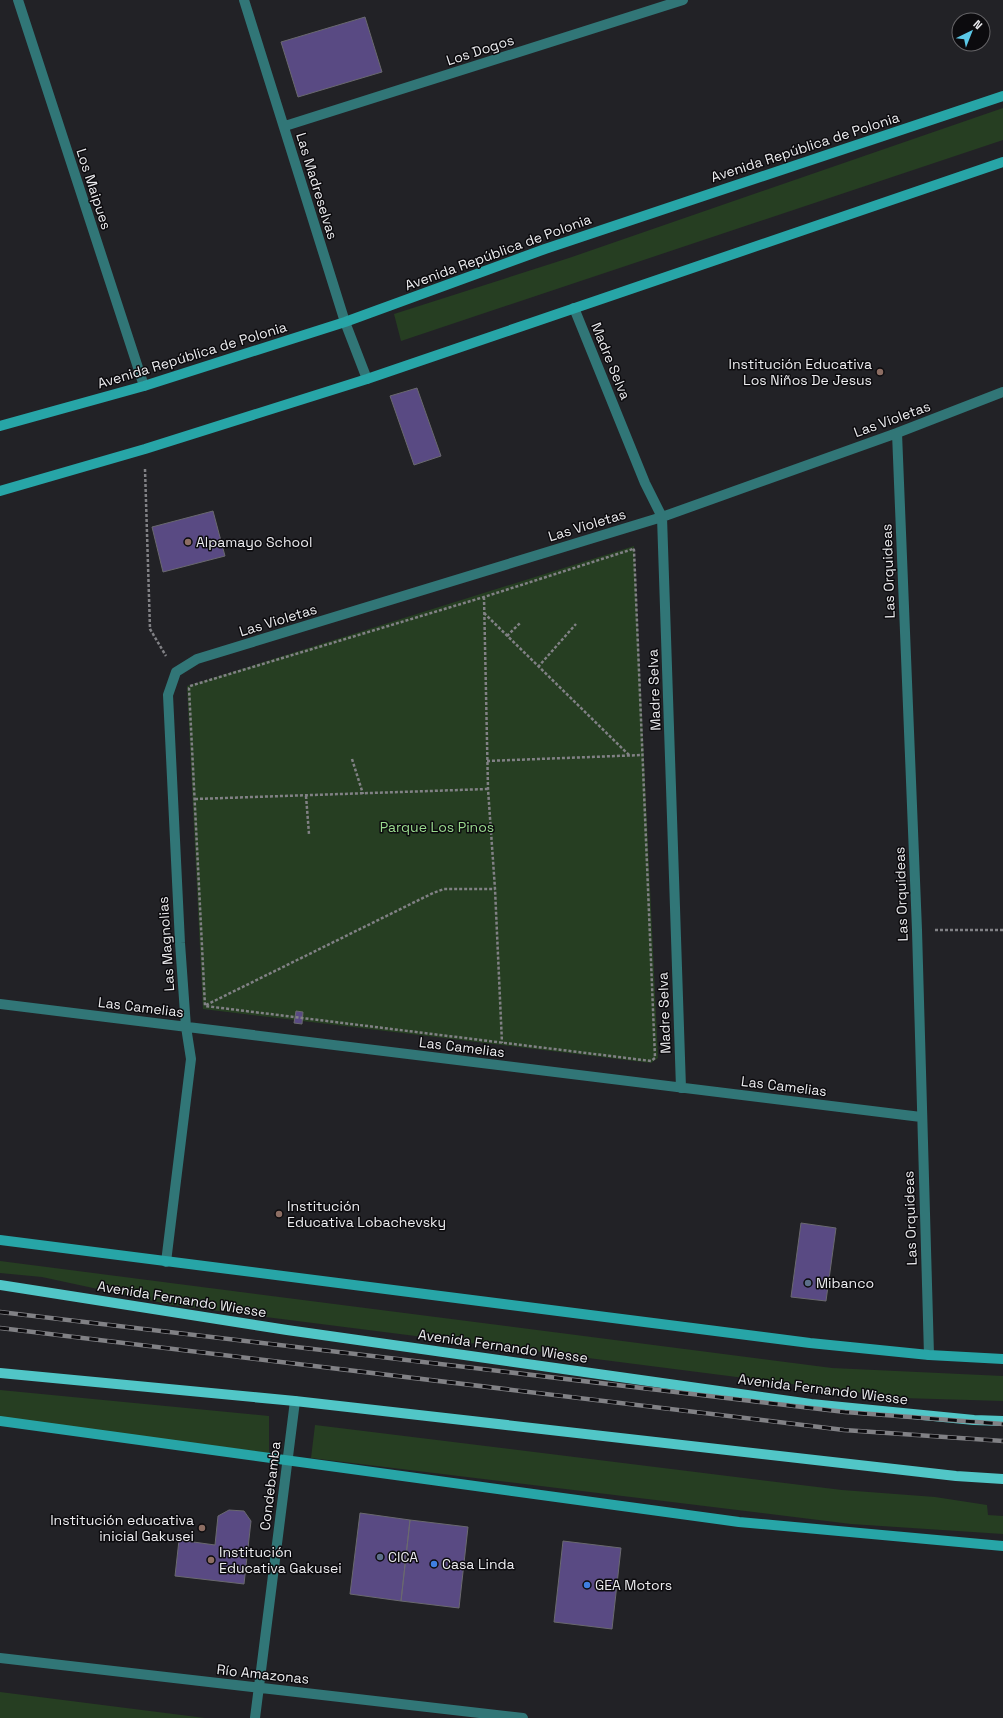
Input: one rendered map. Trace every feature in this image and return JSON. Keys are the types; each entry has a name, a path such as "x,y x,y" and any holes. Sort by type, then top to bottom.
{"main road":[{"name":"Avenida República de Polonia","path":"0,426 144,386 345,322 545,249 1003,96"},
{"path":"0,491 145,449 367,379 1003,162"},
{"path":"0,1240 810,1343 928,1355 1003,1359"},
{"name":"Avenida Fernando Wiesse","path":"0,1285 294,1331 811,1404 974,1420 1003,1420"},
{"path":"0,1373 295,1401 956,1476 1003,1479"},
{"path":"0,1421 739,1522 1003,1546"}],"street":[{"name":"Los Maipues","path":"18,0 144,386"},
{"name":"Las Madreselvas","path":"244,0 285,126 345,322 367,379"},
{"name":"Los Dogos","path":"285,126 683,0"},
{"name":"Madre Selva","path":"574,308 645,483 662,517 681,1088"},
{"name":"Las Violetas","path":"176,672 197,659 662,517 896,433 1003,392"},
{"name":"Las Orquideas","path":"896,433 917,930 928,1355"},
{"name":"Las Magnolias","path":"166,1262 191,1060 186,1027 180,943 168,695 176,672"},
{"name":"Las Camelias","path":"0,1004 921,1117"},
{"name":"Condebamba","path":"256,1718 295,1401"},
{"name":"Río Amazonas","path":"0,1658 523,1718"}],"path":[{"path":"145,449 150,630 176,672"},
{"path":"633,549 655,1058 651,1061 205,1006 190,686 484,598 633,549"},
{"path":"484,598 488,789 495,889 502,1043"},
{"path":"484,613 629,755"},
{"path":"507,636 521,622"},
{"path":"538,667 576,624"},
{"path":"488,761 642,755"},
{"path":"352,759 363,794"},
{"path":"195,799 488,789"},
{"path":"306,796 309,834"},
{"path":"205,1006 433,893 444,889 495,889"},
{"path":"917,930 1003,930"}],"green space":[{"path":"1003,108 1003,140 401,341 394,314 569,258"},
{"name":"Parque Los Pinos","path":"634,546 658,1058 651,1063 203,1009 187,686"},
{"path":"0,1261 832,1368 1003,1376 1003,1401 902,1398 172,1305 42,1277 0,1273"},
{"path":"0,1390 269,1416 269,1453 0,1419"},
{"path":"315,1425 842,1490 935,1497 987,1505 988,1515 1003,1516 1003,1534 851,1524 311,1458"},
{"path":"0,1692 205,1718 0,1718"}],"building":[{"path":"365,17 382,72 298,97 281,42"},
{"path":"417,388 441,456 414,465 390,396"},
{"name":"Alpamayo School","path":"213,511 225,556 163,572 152,527"},
{"path":"296,1011 303,1012 302,1024 294,1023"},
{"path":"801,1223 836,1228 826,1301 791,1297"},
{"name":"Institución Educativa Gakusei","path":"229,1510 244,1511 251,1521 244,1584 175,1576 179,1540 215,1545 218,1516"},
{"name":"CICA","path":"360,1513 410,1520 401,1601 350,1594"},
{"name":"Casa Linda","path":"410,1520 468,1527 459,1608 401,1601"},
{"name":"GEA Motors","path":"563,1541 621,1548 612,1629 554,1622"}],"railway":[{"path":"0,1312 845,1412 1003,1424"},
{"path":"0,1328 844,1430 1003,1441"}],"place":[{"name":"Institución Educativa Los Niños De Jesus","path":"880,372"},
{"name":"Alpamayo School","path":"188,542"},
{"name":"Institución Educativa Lobachevsky","path":"279,1214"},
{"name":"Mibanco","path":"808,1283"},
{"name":"Institución educativa inicial Gakusei","path":"202,1528"},
{"name":"CICA","path":"380,1557"},
{"name":"Institución Educativa Gakusei","path":"211,1560"},
{"name":"Casa Linda","path":"434,1564"},
{"name":"GEA Motors","path":"587,1585"}]}
